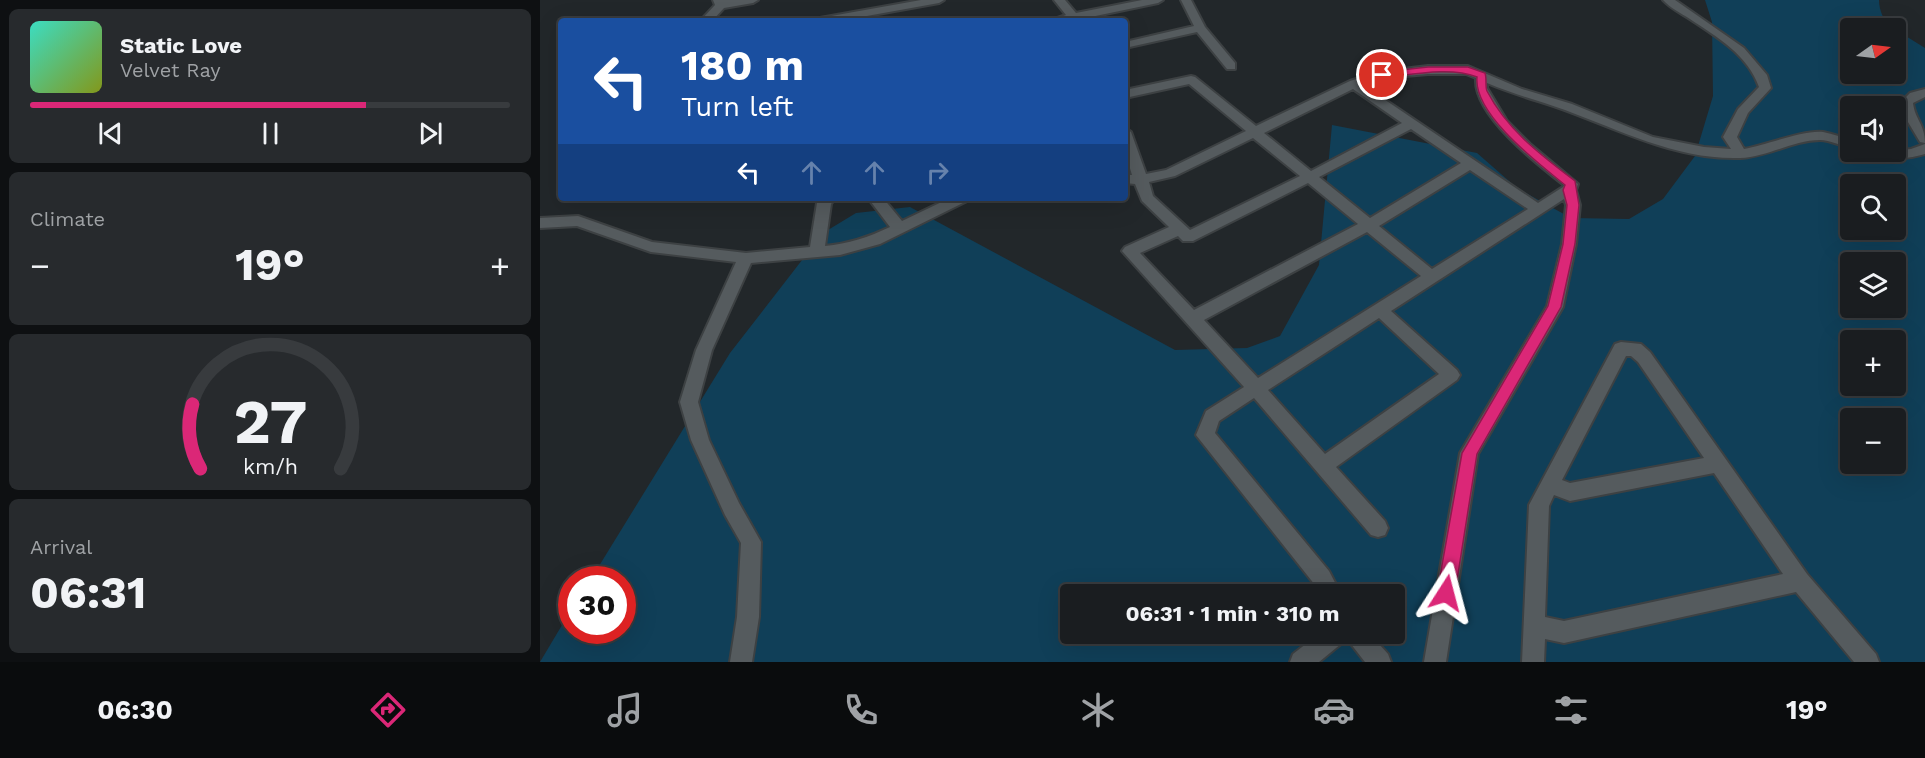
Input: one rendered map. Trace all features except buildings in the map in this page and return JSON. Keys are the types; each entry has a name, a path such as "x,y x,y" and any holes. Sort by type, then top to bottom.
{"street":[{"path":"708,18 719,3 753,0"},
{"path":"841,16 939,0"},
{"path":"1059,0 1075,18"},
{"path":"1080,18 1158,0"},
{"path":"1186,0 1200,28 1231,66"},
{"path":"1668,0 1738,48 1756,65 1763,76 1765,88 1742,112 1730,137 1741,153"},
{"path":"1128,44 1200,28"},
{"path":"1128,179 1140,180 1170,173 1354,84 1382,75 1428,70 1468,70 1518,92 1568,106 1650,140 1704,151 1741,153 1775,147 1800,138 1822,136 1840,141"},
{"path":"1435,662 1464,477 1470,453 1555,307 1569,244 1573,205 1569,190 1571,184 1525,147 1502,123 1481,88 1482,75"},
{"path":"1128,93 1191,80 1432,277"},
{"path":"1354,84 1539,210"},
{"path":"1925,93 1914,96 1907,102 1908,112 1925,138"},
{"path":"1128,142 1148,198 1188,237 1410,124"},
{"path":"1906,153 1920,152 1925,148"},
{"path":"1192,319 1367,226 1470,164"},
{"path":"1325,584 1205,435 1212,416 1569,190"},
{"path":"817,250 825,201"},
{"path":"877,201 900,229"},
{"path":"540,223 578,221 651,247 746,258 817,250 840,250 875,240 956,201"},
{"path":"1179,229 1130,251 1325,465 1378,528"},
{"path":"741,662 748,617 751,542 732,509 700,440 689,402 704,350 746,258"},
{"path":"1325,465 1451,375 1380,310"},
{"path":"1533,662 1539,505 1622,350 1635,349 1644,357 1800,581 1868,662"},
{"path":"1550,484 1570,492 1719,464"},
{"path":"1534,626 1564,632 1800,581"},
{"path":"1301,662 1324,644"},
{"path":"1364,644 1380,662"}],"shaded area":[{"path":"1705,0 1879,0 1884,18 1840,18 1840,84 1906,84 1906,36 1925,48 1925,662 540,662 558,632 558,644 636,644 636,566 599,566 730,353 823,233 856,213 910,207 1175,350 1247,348 1280,336 1319,265 1332,125 1477,153 1517,188 1571,218 1629,219 1663,199 1695,156 1713,96 1712,22"}],"route":[{"path":"1382,75 1428,70 1468,70 1482,75 1481,88 1502,123 1525,147 1571,184 1569,190 1573,205 1569,244 1555,307 1470,453 1464,477 1446,593"}]}
